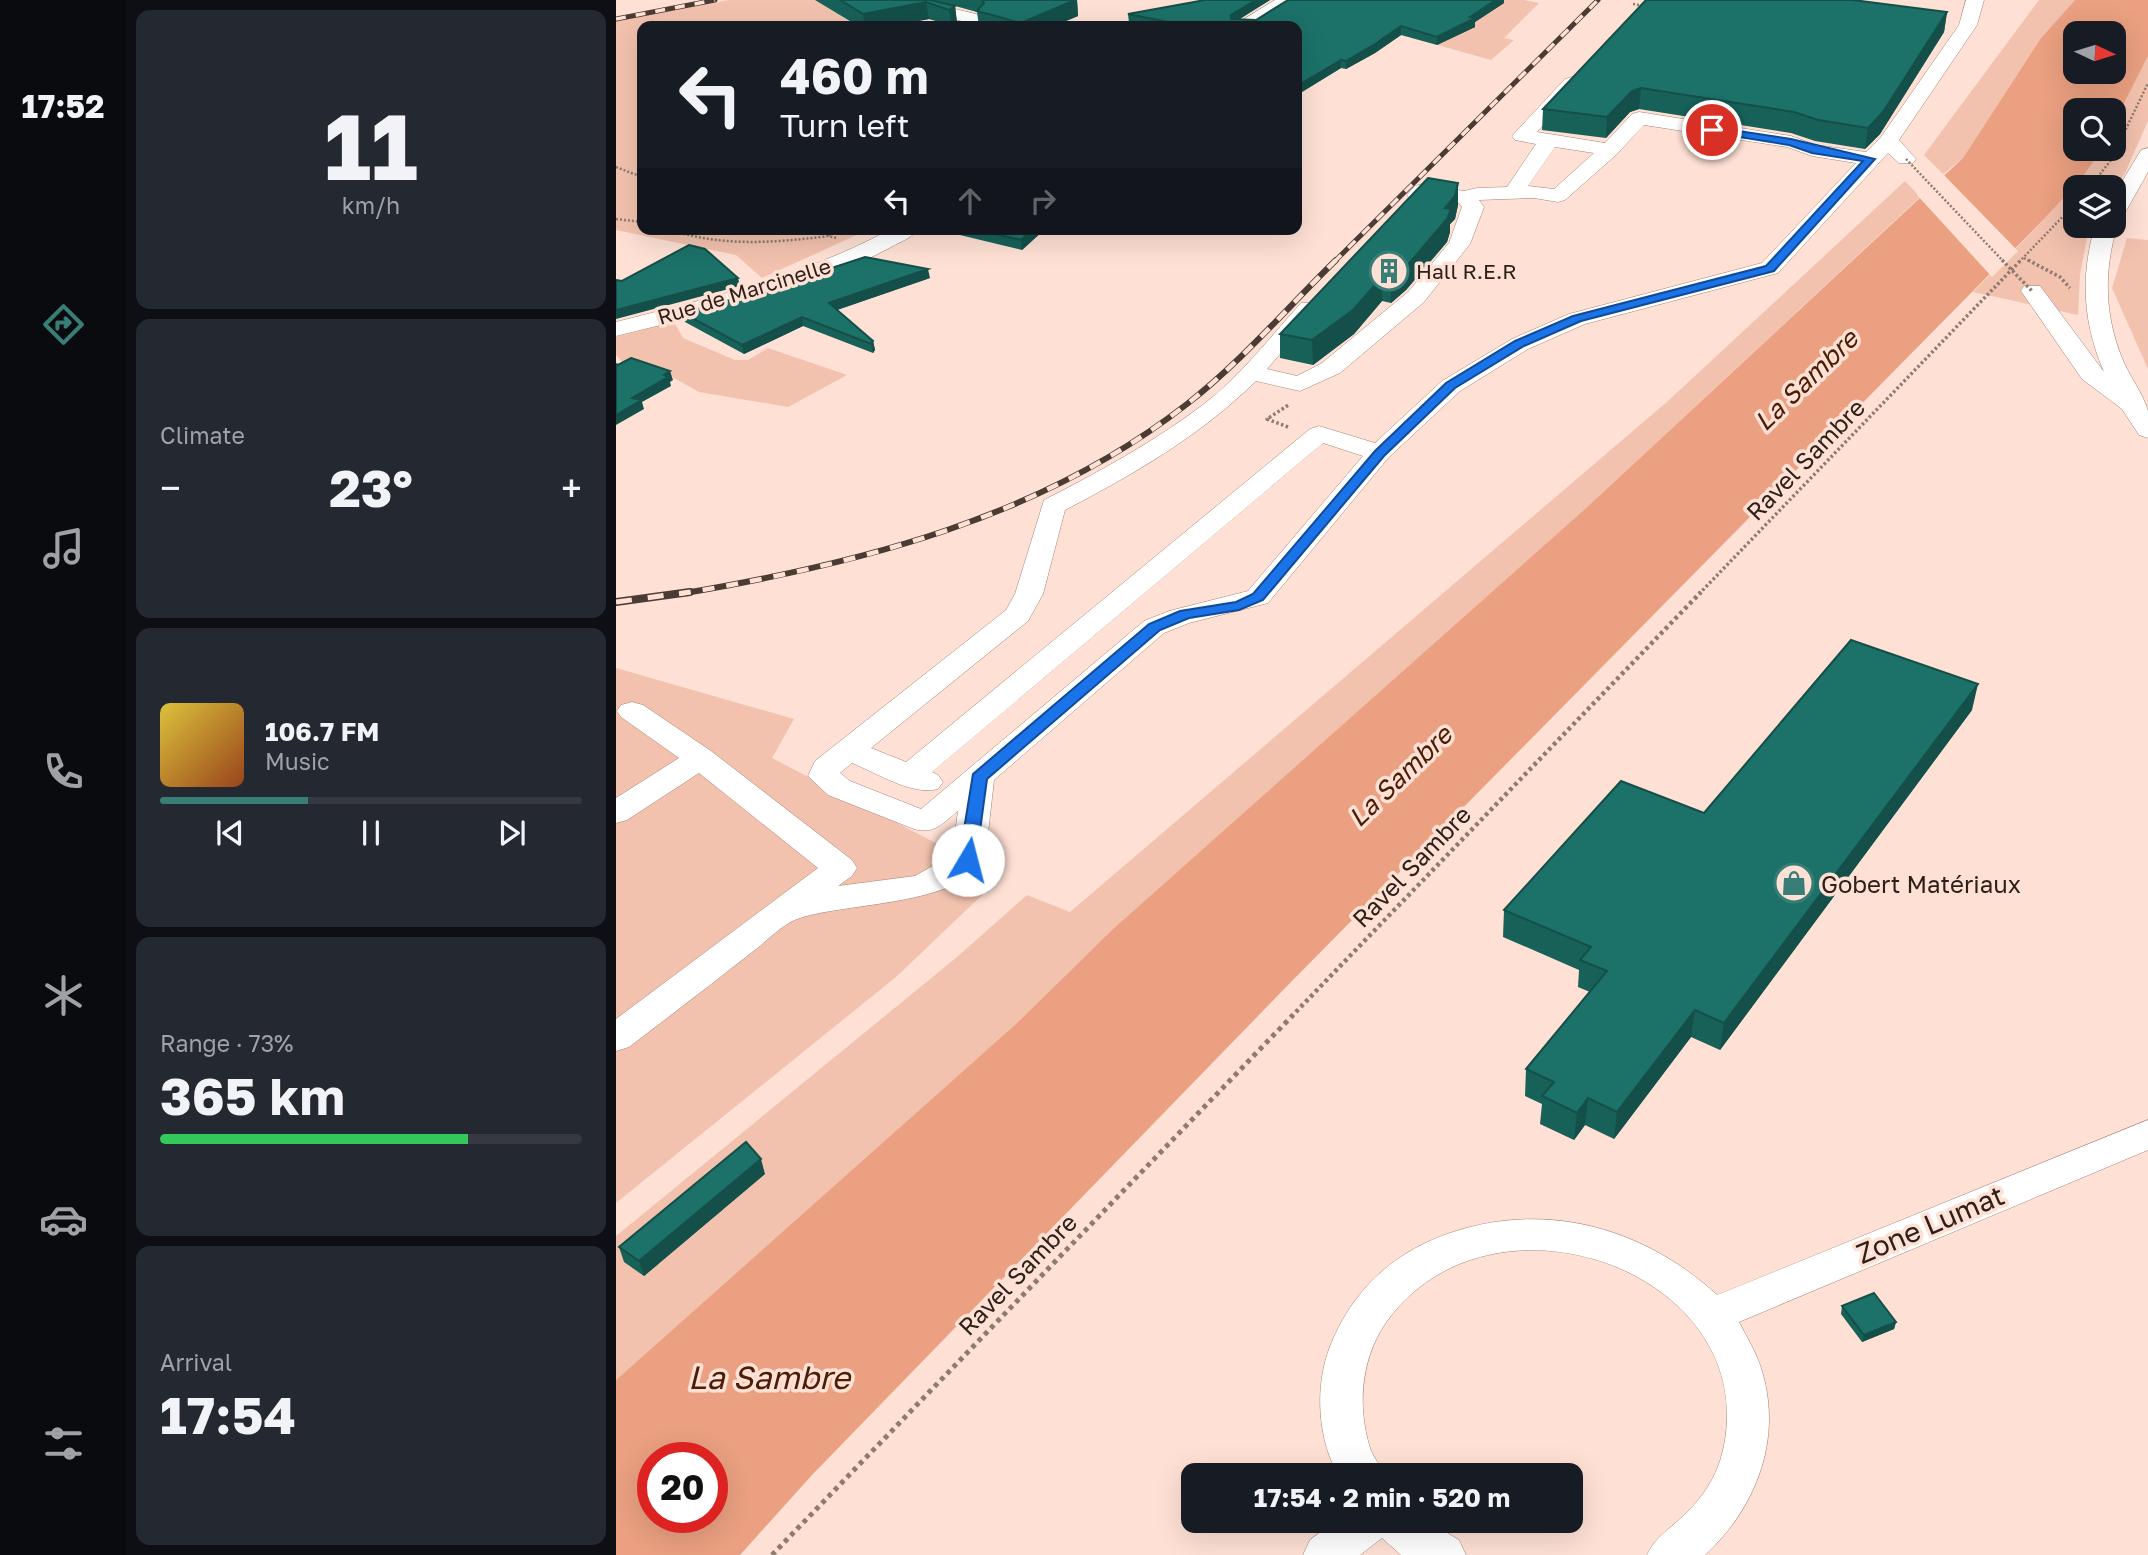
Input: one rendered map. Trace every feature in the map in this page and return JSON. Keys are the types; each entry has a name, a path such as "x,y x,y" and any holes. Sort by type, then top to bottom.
{"street":[{"path":"897,0 974,19 972,21"},
{"path":"1251,21 1288,0"},
{"path":"1329,288 1215,408 1160,448 1057,503 1050,514 1029,594 1018,615 826,768 824,776 839,788 925,822 1154,627 1185,614 1239,606 1258,597 1379,453 1451,386 1539,334 1597,313 1770,268 1888,153 1967,26 1985,2"},
{"path":"1942,24 1967,26"},
{"path":"1588,66 1522,136 1611,150"},
{"path":"1403,210 1422,190 1466,198 1477,194 1534,192 1558,196 1611,150 1639,118 1791,142 1812,150 1888,153"},
{"path":"1514,193 1529,167 1550,140"},
{"path":"2126,192 2148,154"},
{"path":"1251,373 1300,384 1331,368 1416,297 1459,244 1473,207 1466,198"},
{"name":"Rue de Marcinelle","path":"616,329 760,291 871,251 897,235"},
{"path":"2101,238 2096,251 2096,317 2107,351 2130,403 2148,430"},
{"path":"2032,292 2091,374 2130,403"},
{"path":"909,775 1320,435 1379,453"},
{"path":"616,1038 840,868 700,758 621,711"},
{"path":"849,750 909,775 968,786"},
{"path":"616,813 700,758"},
{"path":"787,909 854,894 923,886 968,860 968,786"},
{"name":"Zone Lumat","path":"1712,1315 2148,1133"},
{"path":"1356,1463 1350,1454 1341,1380 1356,1331 1383,1293 1422,1262 1476,1241 1523,1234 1587,1240 1640,1259 1682,1286 1712,1315 1737,1356 1750,1406 1746,1455 1734,1488 1692,1550"},
{"path":"1326,1555 1354,1533"},
{"path":"1408,1533 1443,1555"}],"path":[{"path":"1633,4 1645,6"},
{"path":"2099,175 2111,160 2148,83"},
{"path":"1888,153 2032,292"},
{"path":"616,167 637,175"},
{"name":"Ravel Sambre","path":"772,1555 2063,217"},
{"path":"616,219 637,221"},
{"path":"697,235 726,241 757,242 828,236 871,251"},
{"path":"2024,258 2060,277 2075,293 2094,296"},
{"path":"1300,384 1292,397 1293,402 1266,419 1320,435"}],"shaded area":[{"path":"729,0 816,0 848,21 637,21 637,234 616,230 616,21"},
{"path":"1383,0 1524,0 1539,3 1504,38 1514,40 1491,60 1438,45 1474,26"},
{"path":"2039,0 2075,0 2041,38 1963,158 1943,174 1924,155"},
{"path":"2148,56 2148,121 2125,173 2082,175 2093,161 2126,161 2126,99"},
{"path":"1905,181 1920,197 1585,509 1114,928 1017,1023 616,1380 616,1236 957,957 1027,895 1070,912 1668,401"},
{"path":"2063,198 2063,238 2087,238 2080,275 2078,315 1973,292 2024,241"},
{"path":"640,235 857,235 762,278 736,255"},
{"path":"2127,238 2148,240 2148,369 2112,288"},
{"path":"674,322 683,338 735,360 748,360 768,348 847,375 788,407 699,392 662,371 625,365 616,355 616,337"},
{"path":"616,668 794,719 772,758 1001,877 896,977 616,1203"}],"water":[{"name":"La Sambre","path":"2075,0 2148,0 2148,56 2126,99 2063,98 2063,161 2094,161 2084,175 2063,175 2063,199 1290,983 812,1475 740,1555 616,1555 616,1380 1017,1023 1114,928 1585,509 1963,158 2041,38"}],"pier":[{"path":"1942,173 2018,251 1992,277 1917,195"}],"building":[{"path":"840,0 930,0 955,6 949,10 926,2 863,14"},
{"path":"982,0 1075,0 1026,21 1014,21 977,11 984,3"},
{"path":"1205,0 1256,0 1231,15 1231,19 1256,20 1288,0 1496,0 1470,17 1475,18 1437,37 1401,26 1346,61 1341,60 1302,83 1302,21 1163,21 1128,14"},
{"path":"1646,0 1853,0 1947,12 1883,112 1868,128 1818,120 1794,112 1641,88 1632,91 1607,117 1543,109"},
{"path":"1428,178 1458,183 1455,196 1445,208 1451,209 1447,219 1406,267 1391,279 1382,277 1353,310 1312,340 1280,334"},
{"path":"1000,235 1026,235 1021,240"},
{"path":"689,245 705,249 738,278 616,310 616,280 622,281"},
{"path":"865,257 928,269 829,303 873,341 871,344 802,317 742,345 683,313 755,293"},
{"path":"631,358 670,371 664,375 668,377 632,398 642,400 616,415 616,364"},
{"path":"1851,640 1978,684 1724,1023 1695,1010 1617,1112 1588,1098 1577,1113 1542,1096 1554,1082 1526,1069 1607,971 1580,960 1591,947 1504,910 1621,781 1704,813"},
{"path":"746,1142 761,1159 639,1261 619,1247"},
{"path":"1874,1293 1896,1322 1864,1335 1842,1306"}],"railway":[{"path":"616,19 715,0"},
{"path":"1335,261 1598,0"},
{"path":"679,594 814,568 880,551 1010,506 1071,478 1131,444 1207,388 1335,261"},
{"path":"616,602 690,592"}],"place":[{"name":"Hall R.E.R","path":"1389,271"},
{"name":"Gobert Matériaux","path":"1794,883"}],"route":[{"path":"968,860 979,777 1154,627 1185,614 1239,606 1258,597 1379,453 1451,386 1520,344 1577,319 1770,268 1870,159 1812,150 1791,142 1712,130"}]}
